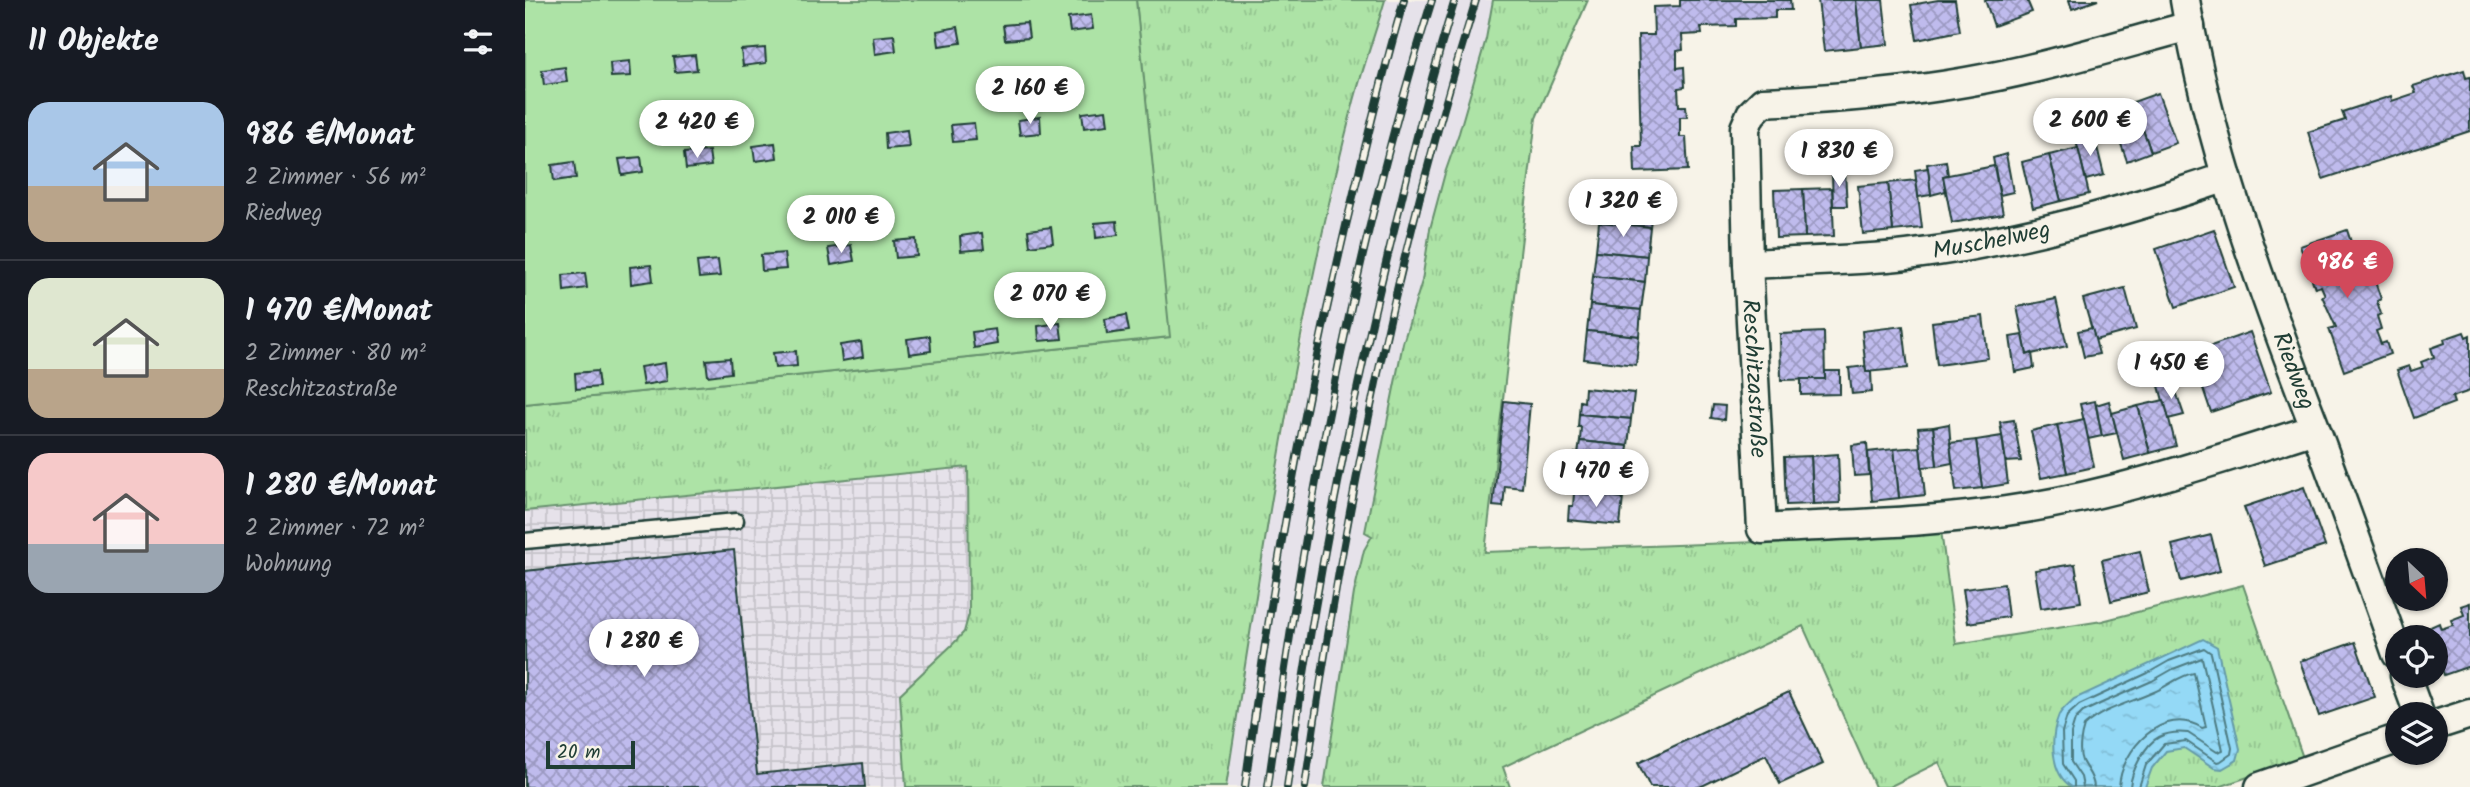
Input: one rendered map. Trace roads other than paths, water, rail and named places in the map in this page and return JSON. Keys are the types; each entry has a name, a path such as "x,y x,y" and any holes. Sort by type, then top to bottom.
{"street":[{"name":"Riedweg","path":"2187,13 2227,177 2275,324 2386,625"},
{"name":"Reschitzastraße","path":"2187,13 2045,66 1895,93 1763,102 1751,114 1745,128 1748,264 1762,529 1939,519 2008,511 2141,482 2315,429"},
{"name":"Muschelweg","path":"1748,264 1906,255 1983,244 2137,207 2227,177"},
{"path":"2448,721 2470,714"},
{"path":"2260,787 2385,743"}],"lane":[{"path":"525,541 736,521"}],"water":[{"path":"2203,639 2217,647 2240,749 2237,760 2222,769 2214,768 2184,748 2166,751 2152,768 2145,787 2072,787 2065,781 2056,764 2053,744 2056,724 2064,709 2074,699"}],"railway":[{"path":"1245,787 1266,635 1306,409 1338,259 1404,0"},
{"path":"1268,787 1298,588 1333,390 1378,194 1403,96 1432,0"},
{"path":"1287,787 1309,642 1350,425 1412,157 1455,0"},
{"path":"1305,787 1336,588 1374,390 1421,194 1476,0"}]}
